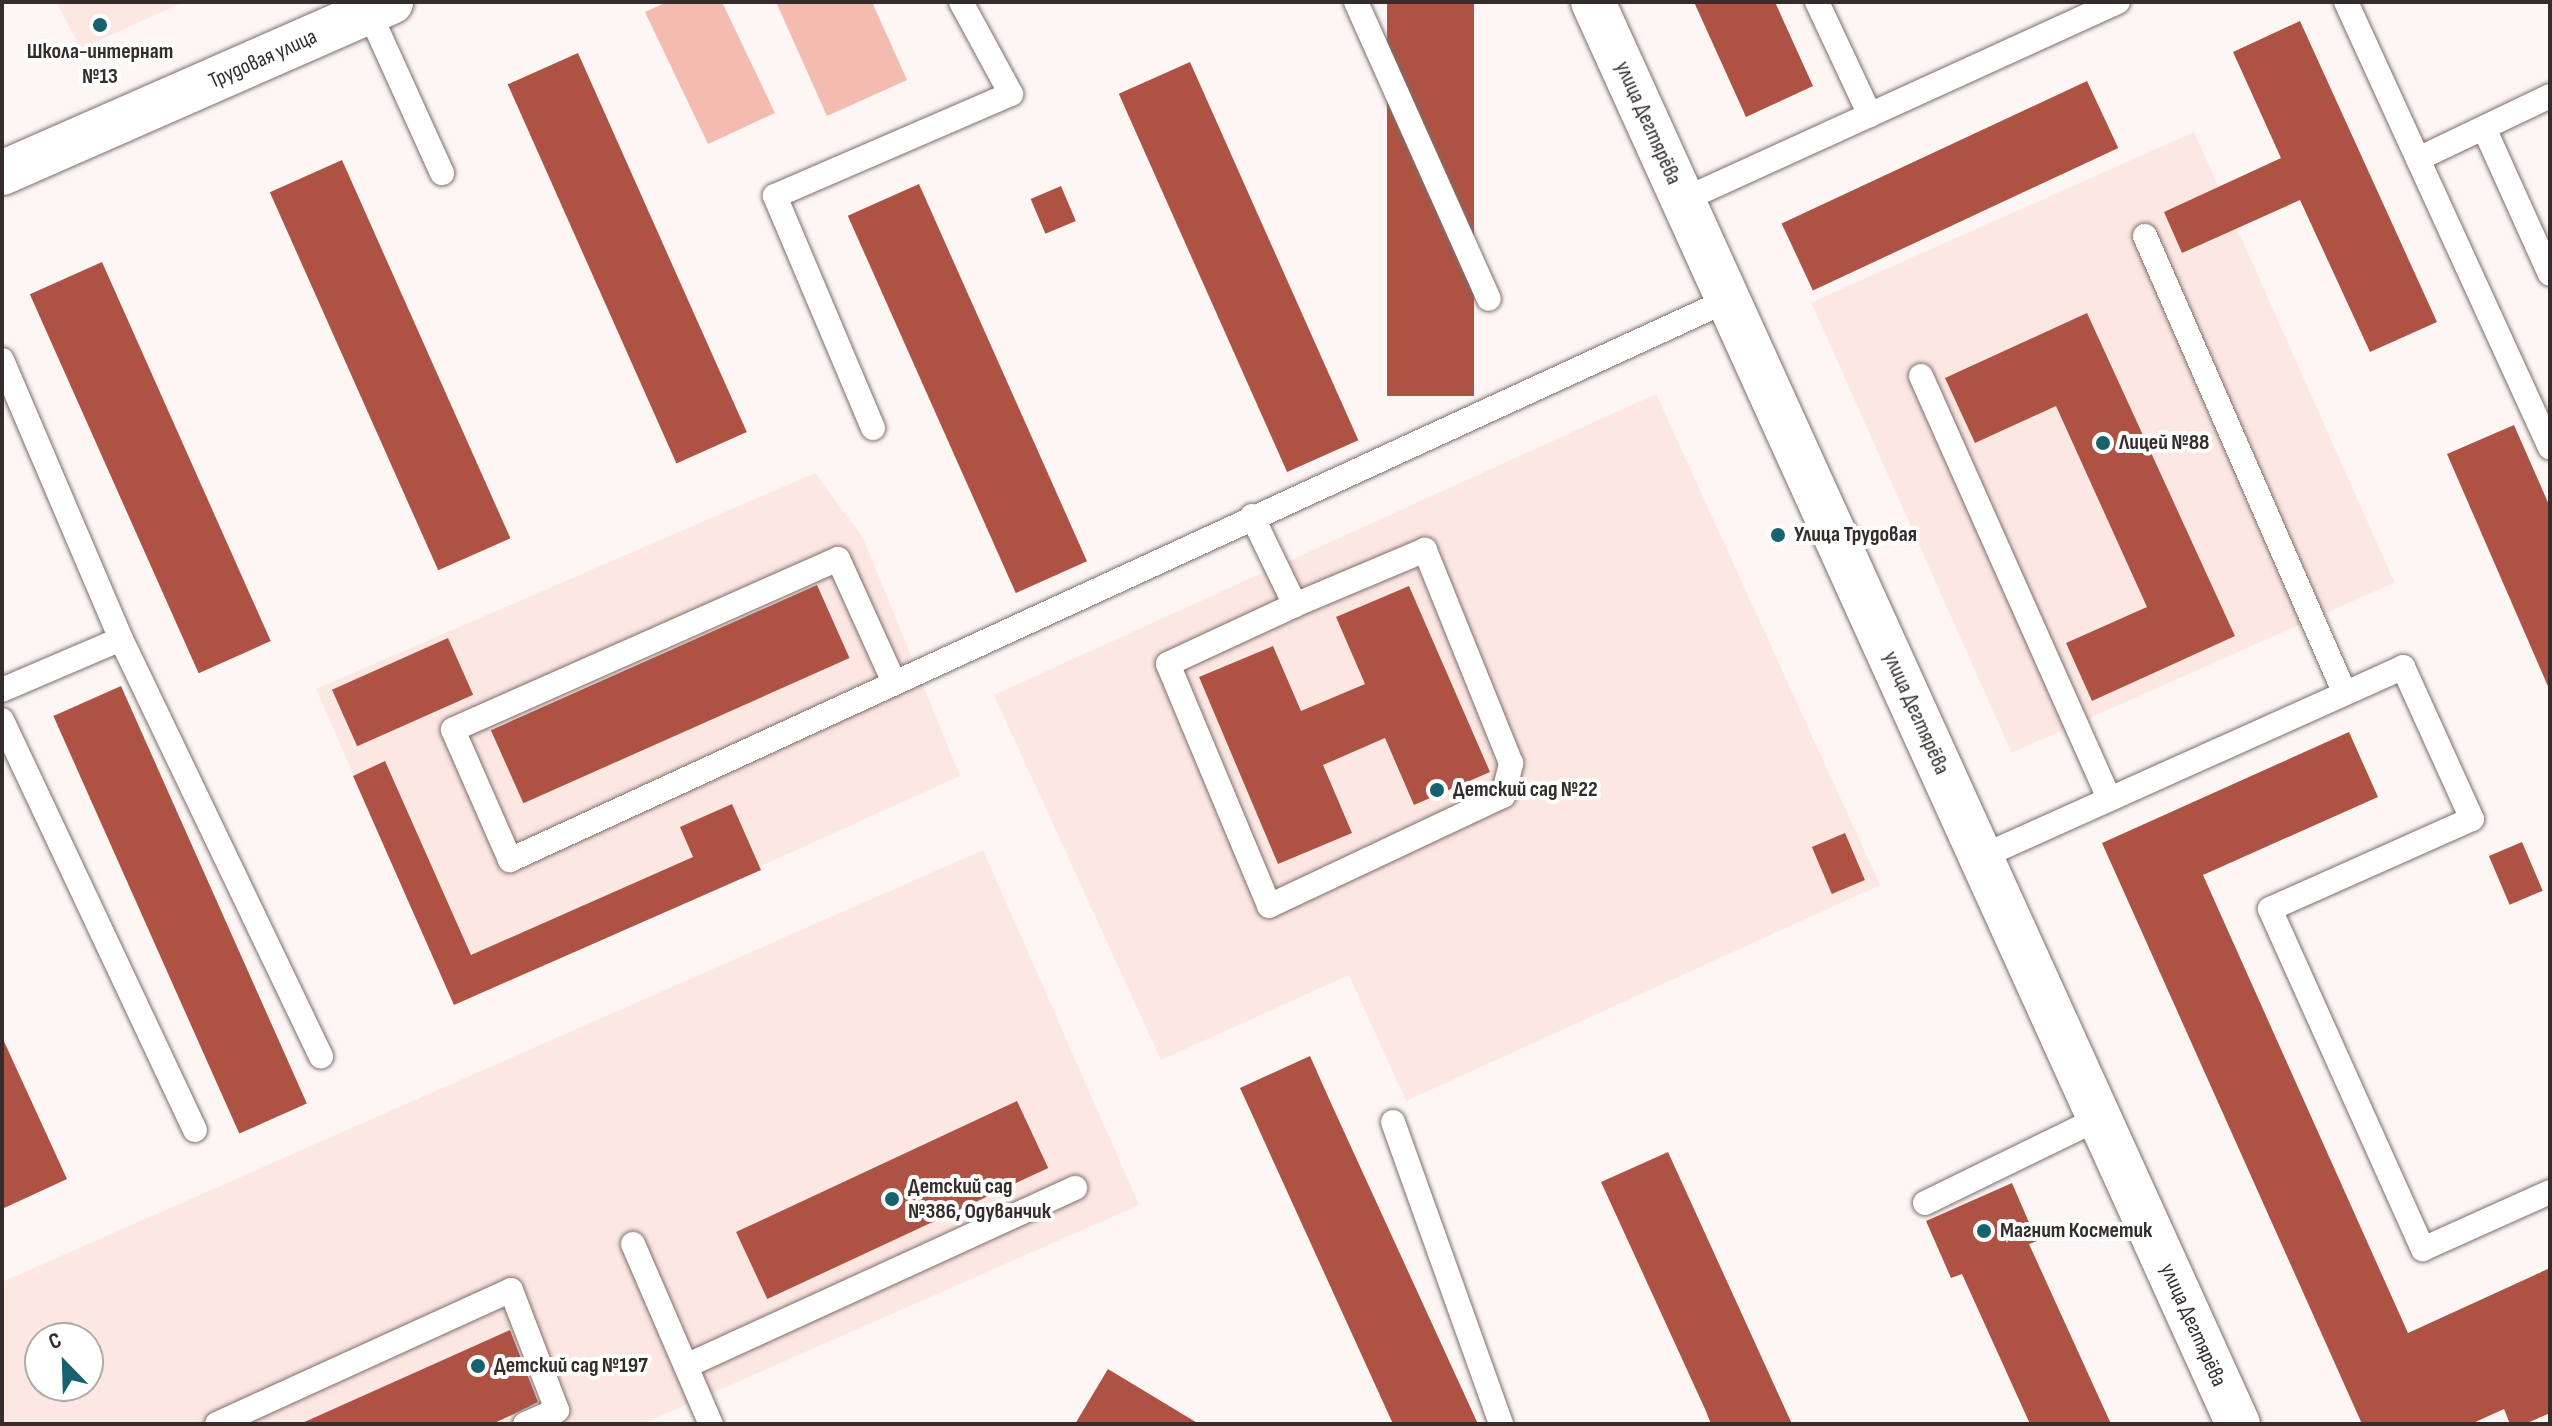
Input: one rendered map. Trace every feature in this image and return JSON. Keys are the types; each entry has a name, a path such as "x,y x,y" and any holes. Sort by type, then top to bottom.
{"street":[{"name":"улица Дегтярёва","path":"1593,2 2238,1424"},
{"name":"Трудовая улица","path":"2,173 380,7"}],"lane":[{"path":"873,428 775,196 1011,94 961,2"},
{"path":"1356,2 1489,299"},
{"path":"1817,2 1870,115"},
{"path":"1683,200 2118,2"},
{"path":"2346,2 2550,448"},
{"path":"380,7 442,173"},
{"path":"2418,159 2550,96"},
{"path":"2484,128 2550,274"},
{"path":"2145,236 2345,693"},
{"path":"893,680 838,559 453,730 510,860 893,680 1728,300"},
{"path":"2,360 121,639 321,1057"},
{"path":"1921,376 2109,799"},
{"path":"1252,516 1295,605"},
{"path":"1425,550 1511,763 1503,796 1269,906 1168,664 1295,605 1425,550"},
{"path":"2,690 121,639"},
{"path":"1981,857 2403,667 2472,819 2270,909 2423,1249 2550,1192"},
{"path":"2,720 195,1130"},
{"path":"1925,1203 2099,1118"},
{"path":"1393,1122 1501,1424"},
{"path":"686,1366 1075,1188"},
{"path":"633,1244 711,1424"},
{"path":"217,1424 511,1290 557,1410 525,1424"}],"shaded area":[{"name":"Школа-интернат №13","path":"57,2 184,2 80,49"},
{"path":"667,2 722,2 775,113 708,144 645,12"},
{"path":"776,2 872,2 907,80 827,116"},
{"name":"Лицей №88","path":"2194,132 2395,582 2012,753 1811,302"},
{"name":"Детский сад №22","path":"1656,394 1880,885 1406,1101 1349,975 1161,1060 994,695"},
{"path":"815,473 863,538 960,776 454,1005 316,689"},
{"path":"983,850 1139,1205 642,1424 2,1424 2,1282"}],"building":[{"path":"1387,2 1474,2 1474,396 1387,396"},
{"path":"1694,2 1775,2 1813,86 1746,117"},
{"path":"2300,21 2437,322 2370,352 2300,200 2182,253 2164,212 2281,158 2233,52"},
{"path":"578,53 747,432 676,463 508,84"},
{"path":"1190,62 1358,440 1287,472 1119,94"},
{"path":"2087,81 2118,148 1813,290 1782,223"},
{"path":"342,160 510,538 438,570 270,192"},
{"path":"919,184 1087,561 1016,593 848,216"},
{"path":"1061,186 1076,221 1045,234 1031,199"},
{"path":"102,262 271,641 199,673 30,294"},
{"path":"2087,313 2235,636 2092,701 2066,643 2147,607 2056,406 1975,443 1945,378"},
{"path":"2514,425 2550,507 2550,691 2447,454"},
{"path":"817,585 850,658 523,803 491,730"},
{"path":"1409,586 1490,772 1414,805 1385,738 1323,765 1352,833 1278,864 1199,677 1273,646 1301,711 1365,684 1336,617"},
{"path":"448,638 473,695 357,746 332,690"},
{"path":"121,686 307,1103 239,1134 53,716"},
{"path":"2349,732 2378,797 2203,875 2408,1333 2550,1268 2550,1413 2525,1424 2510,1424 2504,1409 2471,1424 2362,1424 2102,843"},
{"path":"385,761 471,955 693,857 680,827 732,804 761,870 454,1005 353,776"},
{"path":"1845,833 1865,880 1832,894 1812,847"},
{"path":"2522,842 2543,891 2510,905 2489,856"},
{"path":"2,1037 67,1179 2,1209"},
{"path":"1310,1056 1478,1424 1393,1424 1240,1088"},
{"name":"Детский сад №386, Одуванчик","path":"1017,1101 1048,1168 767,1299 736,1232"},
{"path":"1668,1152 1792,1424 1711,1424 1601,1182"},
{"path":"2012,1183 2037,1241 2029,1244 2111,1424 2030,1424 1962,1274 1951,1278 1926,1221"},
{"name":"Детский сад №197","path":"510,1330 538,1402 492,1424 300,1424"},
{"path":"1108,1369 1199,1424 1075,1424"}],"place":[{"name":"Школа-интернат №13","path":"100,25"},
{"name":"Лицей №88","path":"2103,443"},
{"name":"Улица Трудовая","path":"1778,535"},
{"name":"Детский сад №22","path":"1437,790"},
{"name":"Детский сад №386, Одуванчик","path":"892,1199"},
{"name":"Магнит Косметик","path":"1984,1231"},
{"name":"Детский сад №197","path":"478,1366"}]}
